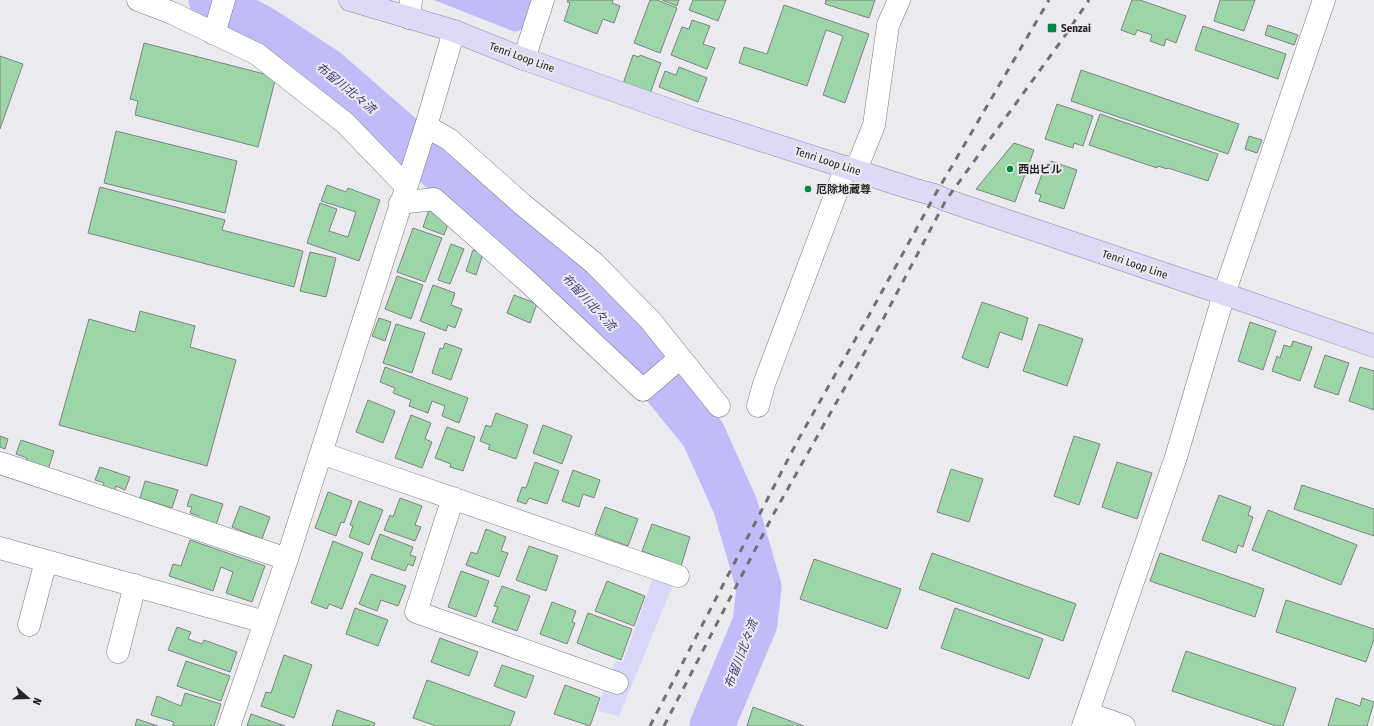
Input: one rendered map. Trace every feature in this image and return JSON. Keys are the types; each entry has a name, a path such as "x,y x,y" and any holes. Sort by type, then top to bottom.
{"main road":[{"name":"Tenri Loop Line","path":"350,0 410,9 454,31 524,58 695,119 913,189 935,194 954,203 1374,346"}],"street":[{"path":"138,0 172,13 257,54 345,122 405,190 434,199 527,281 643,390 680,358"},
{"path":"214,34 224,0"},
{"path":"524,58 543,0"},
{"path":"758,406 764,384 851,168 874,124 888,25 899,0"},
{"path":"1124,726 1086,719 1176,457 1224,294 1324,0"},
{"path":"229,726 287,559 426,126 454,31"},
{"path":"426,126 450,140 522,204 594,263 650,320 719,406"},
{"path":"321,453 678,576"},
{"path":"0,463 287,559"},
{"path":"453,498 416,612 617,683"},
{"path":"0,548 265,622"},
{"path":"29,625 46,561"},
{"path":"118,652 135,586"}],"shaded area":[{"path":"434,0 535,0 526,28 515,32"},
{"path":"655,572 675,580 619,716 598,711 601,698 616,661 623,662"}],"building":[{"path":"568,0 613,0 612,3 620,6 614,23 603,19 597,34 564,21 570,3 567,2"},
{"path":"650,0 657,0 677,8 660,53 634,43"},
{"path":"662,0 679,0 677,6"},
{"path":"693,0 726,0 718,21 689,10"},
{"path":"826,0 875,0 869,18 825,4"},
{"path":"1132,0 1140,0 1186,16 1176,43 1166,39 1164,46 1150,41 1152,35 1137,30 1135,35 1121,30"},
{"path":"1220,0 1255,0 1244,31 1214,21"},
{"path":"784,5 869,34 845,103 823,95 843,36 826,30 807,86 739,63 744,47 767,54"},
{"path":"692,20 710,26 703,44 715,48 707,69 671,55 682,27 689,29"},
{"path":"1268,25 1298,35 1294,45 1265,35"},
{"path":"1203,26 1286,54 1278,79 1195,50"},
{"path":"144,43 276,77 258,147 135,115 138,101 130,99"},
{"path":"633,55 639,57 640,55 661,63 650,94 623,84"},
{"path":"0,56 23,64 0,129"},
{"path":"679,67 707,78 698,102 659,87 665,71 676,75"},
{"path":"1081,70 1239,124 1228,154 1071,101"},
{"path":"1057,104 1093,116 1083,146 1074,143 1073,148 1045,139"},
{"path":"1100,114 1218,154 1208,181 1168,168 1158,166 1157,168 1089,145"},
{"path":"116,131 237,161 225,213 104,183"},
{"path":"1249,136 1262,140 1257,153 1245,149"},
{"name":"西出ビル","path":"1014,143 1034,150 1015,202 976,189"},
{"path":"1051,161 1077,170 1064,209 1039,201 1041,195 1035,193 1046,163 1050,164"},
{"path":"327,185 346,192 348,188 380,200 359,261 307,243 320,203 337,209 329,231 348,237 356,212 321,201"},
{"path":"100,187 225,220 222,230 303,251 294,287 88,233"},
{"path":"429,210 450,218 444,235 423,227"},
{"path":"413,228 442,238 425,282 397,272"},
{"path":"451,244 464,249 450,284 438,280"},
{"path":"473,250 483,254 476,275 466,271"},
{"path":"310,252 336,258 326,297 300,291"},
{"path":"397,276 423,285 411,319 385,309"},
{"path":"433,285 455,293 451,305 462,309 455,328 448,325 446,331 420,321"},
{"path":"514,295 537,304 530,323 507,313"},
{"path":"982,302 1028,318 1022,340 1000,332 988,368 962,358"},
{"path":"140,311 195,326 190,347 236,360 207,466 59,425 89,319 135,332"},
{"path":"379,318 391,322 385,341 372,336"},
{"path":"1250,322 1276,331 1263,370 1238,361"},
{"path":"396,324 425,333 412,373 383,363"},
{"path":"1039,324 1083,339 1067,386 1023,371"},
{"path":"1293,341 1312,347 1300,381 1272,371 1277,356 1280,358 1284,345 1291,347"},
{"path":"445,343 462,349 451,380 432,373 440,348 443,349"},
{"path":"1325,355 1349,363 1338,395 1314,387"},
{"path":"385,367 468,398 459,423 442,416 445,406 432,401 428,413 409,406 411,400 393,393 395,388 380,382"},
{"path":"1360,367 1374,371 1374,410 1349,401"},
{"path":"368,400 395,411 383,443 356,432"},
{"path":"496,413 528,425 516,459 488,449 490,445 480,441 486,425 491,427"},
{"path":"411,415 431,423 425,439 432,442 422,468 395,458"},
{"path":"543,425 572,436 562,464 533,453"},
{"path":"447,427 475,437 463,471 450,467 451,464 435,458"},
{"path":"0,436 8,439 5,449 0,447"},
{"path":"1074,436 1100,444 1079,505 1054,496"},
{"path":"21,440 54,451 48,470 26,463 27,458 16,454"},
{"path":"535,462 559,471 547,504 529,498 526,504 517,501 522,487 526,488"},
{"path":"1117,462 1152,473 1137,519 1102,507"},
{"path":"100,467 130,477 125,490 116,486 114,493 102,489 104,483 95,480"},
{"path":"951,469 983,479 969,522 937,512"},
{"path":"573,470 600,480 594,498 583,494 579,507 562,501"},
{"path":"145,481 178,490 172,508 140,498"},
{"path":"1302,485 1374,509 1374,536 1294,509"},
{"path":"328,492 352,501 344,523 341,522 336,536 315,528"},
{"path":"191,494 223,504 216,525 197,519 199,516 190,513 192,507 187,506"},
{"path":"1219,495 1251,507 1248,515 1253,517 1243,547 1238,545 1236,553 1202,540"},
{"path":"400,498 422,506 415,525 421,527 415,541 384,530 390,515 393,517"},
{"path":"359,501 383,510 369,545 349,537 353,526 350,525"},
{"path":"240,506 270,517 262,539 232,527"},
{"path":"605,507 638,519 628,546 595,534"},
{"path":"1268,510 1357,545 1341,585 1252,550"},
{"path":"652,524 690,537 681,566 642,551"},
{"path":"486,529 506,537 501,551 508,553 499,577 466,565 471,552 477,554"},
{"path":"380,534 413,547 410,555 416,557 413,566 408,564 405,571 371,559"},
{"path":"190,540 265,566 252,602 226,593 233,572 221,567 213,591 169,576 173,564 181,566"},
{"path":"333,541 363,553 342,609 329,604 327,609 311,603"},
{"path":"529,546 558,556 546,591 516,580"},
{"path":"932,553 1076,604 1063,641 919,589"},
{"path":"1160,553 1264,589 1255,617 1150,581"},
{"path":"814,559 901,589 887,629 800,599"},
{"path":"461,571 489,581 476,617 448,607"},
{"path":"371,574 406,586 398,606 381,600 377,611 359,604"},
{"path":"607,581 645,596 634,626 595,611"},
{"path":"502,586 530,596 517,631 492,622 498,607 494,606"},
{"path":"1286,600 1374,629 1374,639 1366,662 1276,632"},
{"path":"552,602 576,611 572,622 575,623 567,644 540,634"},
{"path":"355,608 388,620 378,646 346,634"},
{"path":"955,608 1043,639 1029,679 941,648"},
{"path":"588,613 632,629 621,660 577,643"},
{"path":"177,627 191,632 188,639 202,644 204,640 237,652 230,672 168,650"},
{"path":"440,638 478,652 469,676 431,662"},
{"path":"1186,651 1296,688 1283,726 1276,726 1172,691"},
{"path":"284,655 312,665 294,718 261,706 266,692 271,693"},
{"path":"186,661 230,676 221,701 177,686"},
{"path":"502,665 534,676 526,698 494,686"},
{"path":"427,680 515,712 510,726 436,726 413,718"},
{"path":"565,685 600,698 590,726 554,714"},
{"path":"185,693 221,704 214,726 172,726 174,722 151,715 157,696 181,706"},
{"path":"1336,698 1360,706 1362,698 1374,702 1367,726 1328,726"},
{"path":"753,707 804,726 747,726"},
{"path":"337,710 375,723 374,726 332,726"},
{"path":"251,714 285,726 247,726"},
{"path":"137,719 158,726 135,726"}],"waterway":[{"name":"布留川北々流","path":"211,0 265,30 326,70 450,178 557,268 637,353 703,434 735,505 759,587 755,623 712,726"}],"railway":[{"path":"650,726 798,440 935,195 1049,0"},
{"path":"664,726 773,515 880,325 946,200 1089,0"}],"place":[{"name":"Senzai","path":"1052,28"},
{"name":"西出ビル","path":"1010,169"},
{"name":"厄除地蔵尊","path":"808,189"}]}
